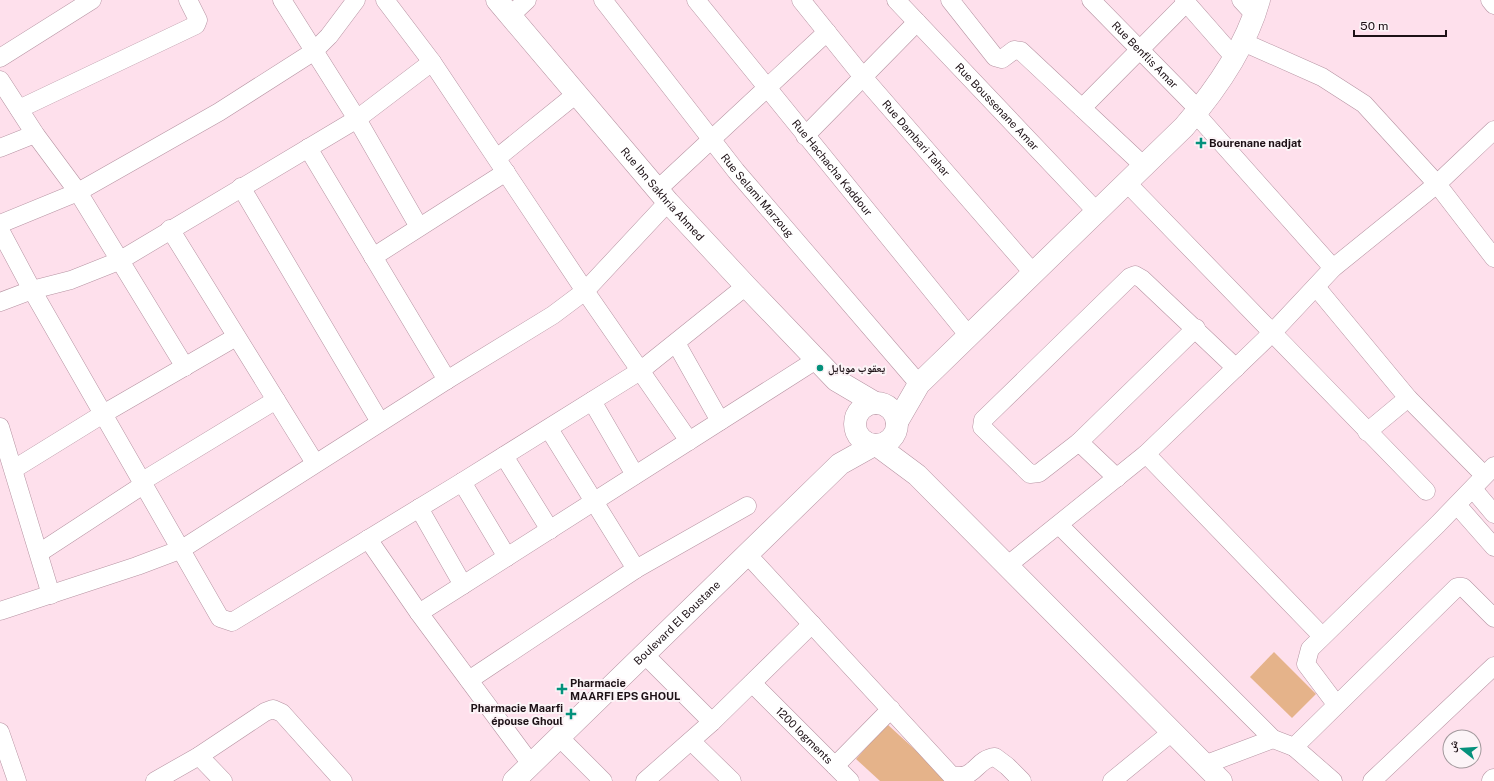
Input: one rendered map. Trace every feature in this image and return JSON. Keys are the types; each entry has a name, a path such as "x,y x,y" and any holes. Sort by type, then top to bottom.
{"main road":[{"path":"840,464 876,446 890,441 918,386 1128,184 1197,112 1239,50 1252,5"},
{"name":"Rue Ibn Sakhria Ahmed","path":"503,8 575,95 662,196 836,380"},
{"path":"836,380 894,413 897,425 917,474"},
{"path":"836,380 856,423 857,434 864,442 876,446 917,474 1221,781"},
{"path":"840,464 864,407 879,404 918,386"},
{"name":"Boulevard El Boustane","path":"514,781 840,464"}],"street":[{"path":"0,58 92,0"},
{"path":"19,109 196,25 197,17 188,0"},
{"path":"282,0 313,52 357,119 419,227"},
{"path":"0,224 78,192 219,112 313,52 329,36 356,0"},
{"path":"385,0 432,62 502,165 584,291 689,441"},
{"path":"503,8 527,0"},
{"name":"Rue Selami Marzoug","path":"603,0 763,203 918,386"},
{"name":"Rue Hachacha Kaddour","path":"696,0 969,336"},
{"name":"Rue Dambari Tahar","path":"801,0 863,77 1034,274"},
{"name":"Rue Boussenane Amar","path":"896,0 1098,213"},
{"path":"950,0 995,57 1002,59 1014,50 1021,51 1145,167"},
{"name":"Rue Benflis Amar","path":"1091,0 1141,51 1197,112 1333,268"},
{"path":"1490,0 1494,5"},
{"path":"1082,108 1141,51 1185,1 1239,50 1322,77 1364,104 1437,184 1494,258"},
{"path":"805,136 917,22"},
{"path":"0,611 51,595 182,549 380,422 547,319 584,291 662,196 713,139 827,32"},
{"path":"0,302 32,290 71,280 119,261 170,229 357,119 432,62"},
{"path":"0,80 35,134 78,192 185,367"},
{"path":"373,256 419,227 502,165 575,95"},
{"path":"1008,565 1146,454 1273,332 1333,268 1437,184 1494,130"},
{"path":"0,148 35,134"},
{"path":"308,148 447,380"},
{"path":"1128,184 1273,332 1367,432 1426,491"},
{"path":"241,187 380,422"},
{"path":"170,229 315,463"},
{"path":"0,230 32,290 142,484 182,549 220,618 232,622 462,482 640,371 746,286"},
{"path":"1196,328 1079,442 1039,473 1032,474 1028,472 982,427 982,424 991,410 1132,276 1142,279 1196,328 1236,368"},
{"path":"1316,287 1408,398 1489,470 1473,489 1322,636 1310,650 1306,664 1336,704"},
{"path":"14,469 103,414 236,337"},
{"path":"676,343 720,421"},
{"path":"419,613 816,360"},
{"path":"1367,432 1408,398"},
{"path":"39,553 142,484 276,400"},
{"path":"592,401 635,475"},
{"path":"0,427 51,595"},
{"path":"549,428 636,569"},
{"path":"1079,442 1117,478"},
{"path":"1146,454 1322,636"},
{"path":"504,456 550,530"},
{"path":"462,482 507,557"},
{"path":"1473,489 1494,514"},
{"path":"1457,505 1494,547"},
{"path":"469,680 636,569 747,506"},
{"path":"419,508 463,585"},
{"path":"1059,525 1273,739 1294,747 1332,781"},
{"path":"368,539 419,613 531,764"},
{"path":"747,554 951,775 963,778 970,776 987,759 995,757 1007,766 1022,781"},
{"path":"1294,747 1456,586 1463,587 1494,618"},
{"path":"645,781 712,722 812,624"},
{"path":"644,654 712,722"},
{"path":"1372,781 1494,666"},
{"name":"1200 logments","path":"752,683 835,766 891,709"},
{"path":"155,781 199,756 265,712 276,709 282,713 343,781"},
{"path":"0,732 18,781"},
{"path":"1112,781 1172,732"},
{"path":"559,737 603,781"},
{"path":"1204,765 1273,739"},
{"path":"691,741 732,781"},
{"path":"199,756 223,781"},
{"path":"835,766 850,781"}],"shaded area":[{"path":"1274,652 1316,694 1292,718 1250,677"},
{"path":"887,724 946,778 944,781 880,781 856,759"}],"place":[{"name":"Bourenane nadjat","path":"1201,143"},
{"name":"يعقوب موبايل","path":"820,368"},
{"name":"Pharmacie MAARFI EPS GHOUL","path":"562,689"},
{"name":"Pharmacie Maarfi épouse Ghoul","path":"571,714"}]}
